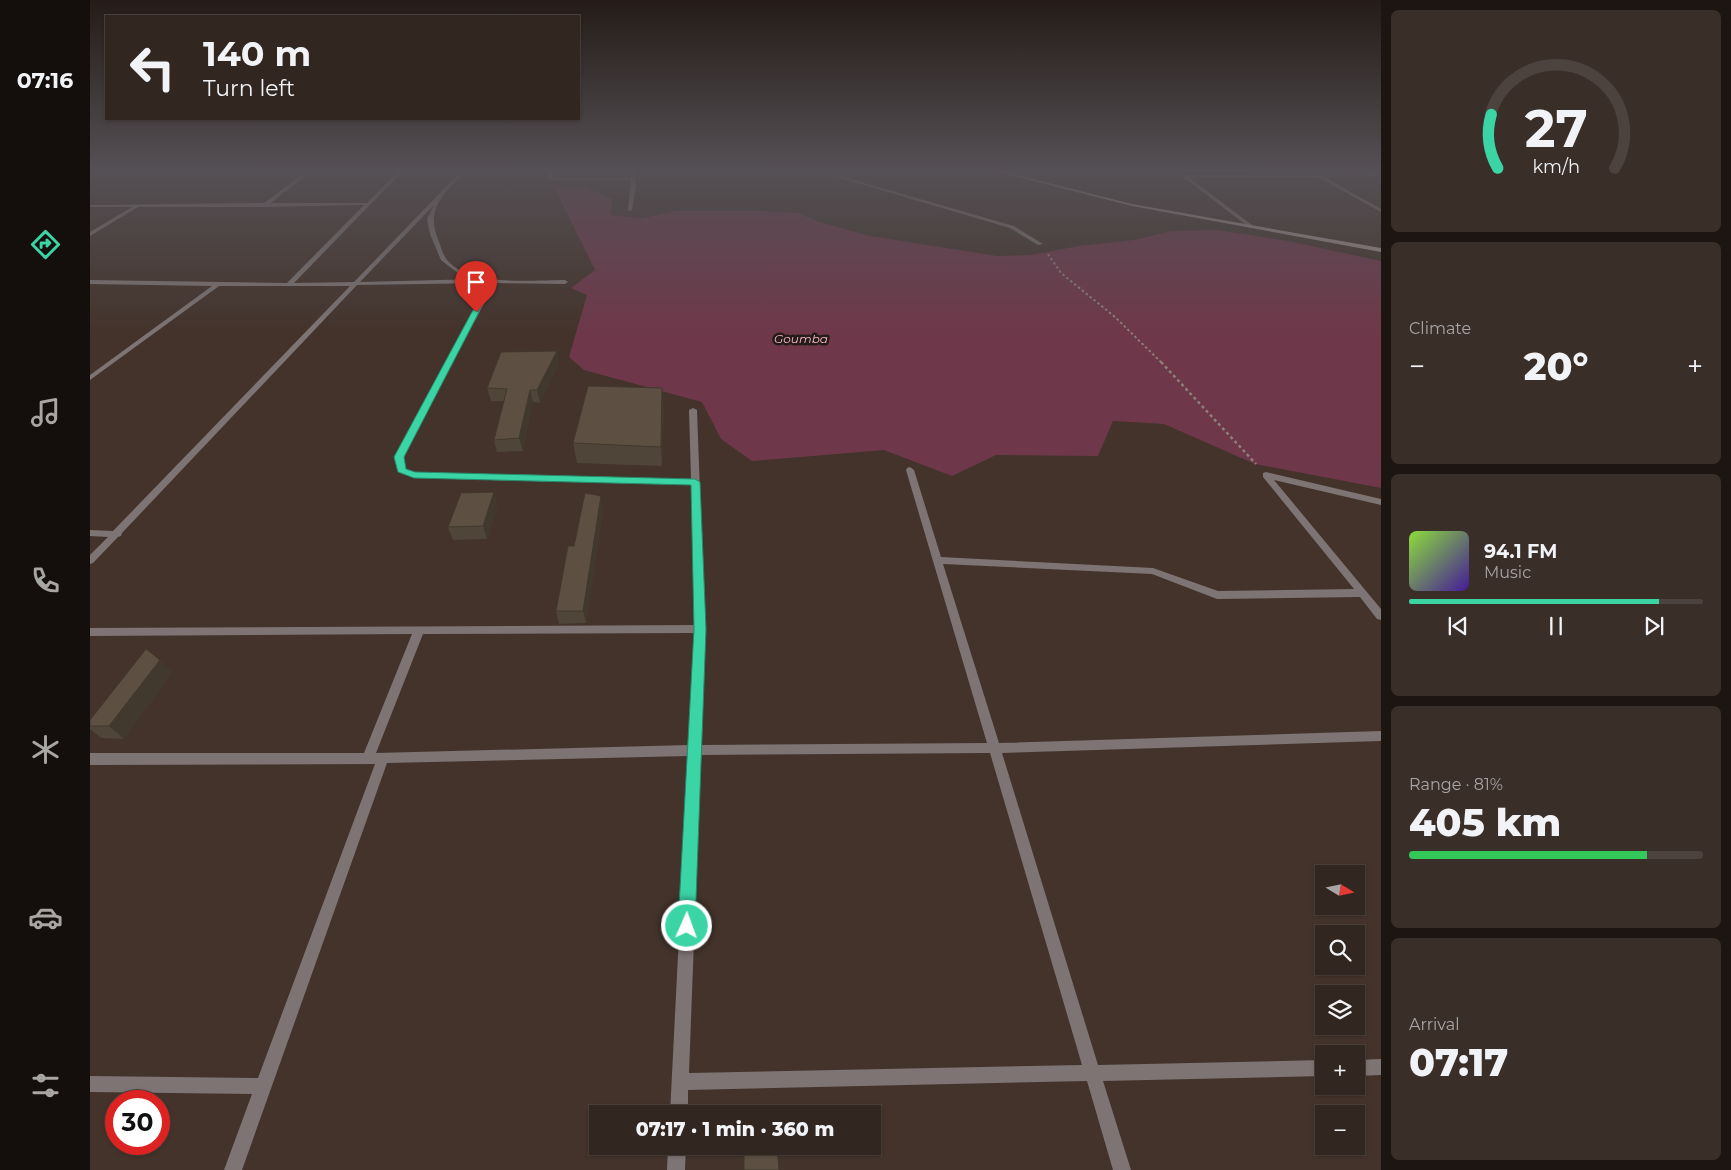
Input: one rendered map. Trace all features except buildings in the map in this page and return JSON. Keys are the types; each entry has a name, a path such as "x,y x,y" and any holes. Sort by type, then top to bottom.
{"main road":[{"path":"1242,225 1381,250"}],"street":[{"path":"90,234 106,225"},
{"path":"289,285 348,225"},
{"path":"90,561 118,534 412,225"},
{"path":"431,225 433,234 444,260 461,272 493,280"},
{"path":"1004,225 1012,227 1040,244"},
{"path":"493,280 399,457 401,470 414,475 695,482"},
{"path":"90,282 289,285 493,280 565,282"},
{"path":"90,378 218,284"},
{"path":"679,1105 700,629 693,410"},
{"path":"910,470 1122,1170"},
{"path":"1266,475 1381,502"},
{"path":"1266,475 1360,593 1381,616"},
{"path":"90,533 118,534"},
{"path":"938,560 1153,571 1217,595 1360,593"},
{"path":"90,632 700,629"},
{"path":"233,1170 264,1086 419,631"},
{"path":"90,759 376,758 694,750 995,748 1381,736"},
{"path":"1365,1068 1381,1067"},
{"path":"680,1082 1315,1068"},
{"path":"90,1084 264,1086"},
{"path":"676,1170 677,1155"}],"path":[{"path":"1040,244 1061,273 1128,329 1179,380 1266,475"}],"water":[{"name":"Goumba","path":"573,225 829,225 870,236 997,256 1031,255 1079,246 1134,240 1171,231 1216,230 1283,240 1381,261 1381,488 1255,464 1164,424 1113,421 1098,456 996,455 952,476 884,450 752,461 721,439 702,402 584,370 569,357 587,295 571,288 595,270"}],"route":[{"path":"476,312 399,457 401,470 414,475 695,482 700,629 687,926"}]}
